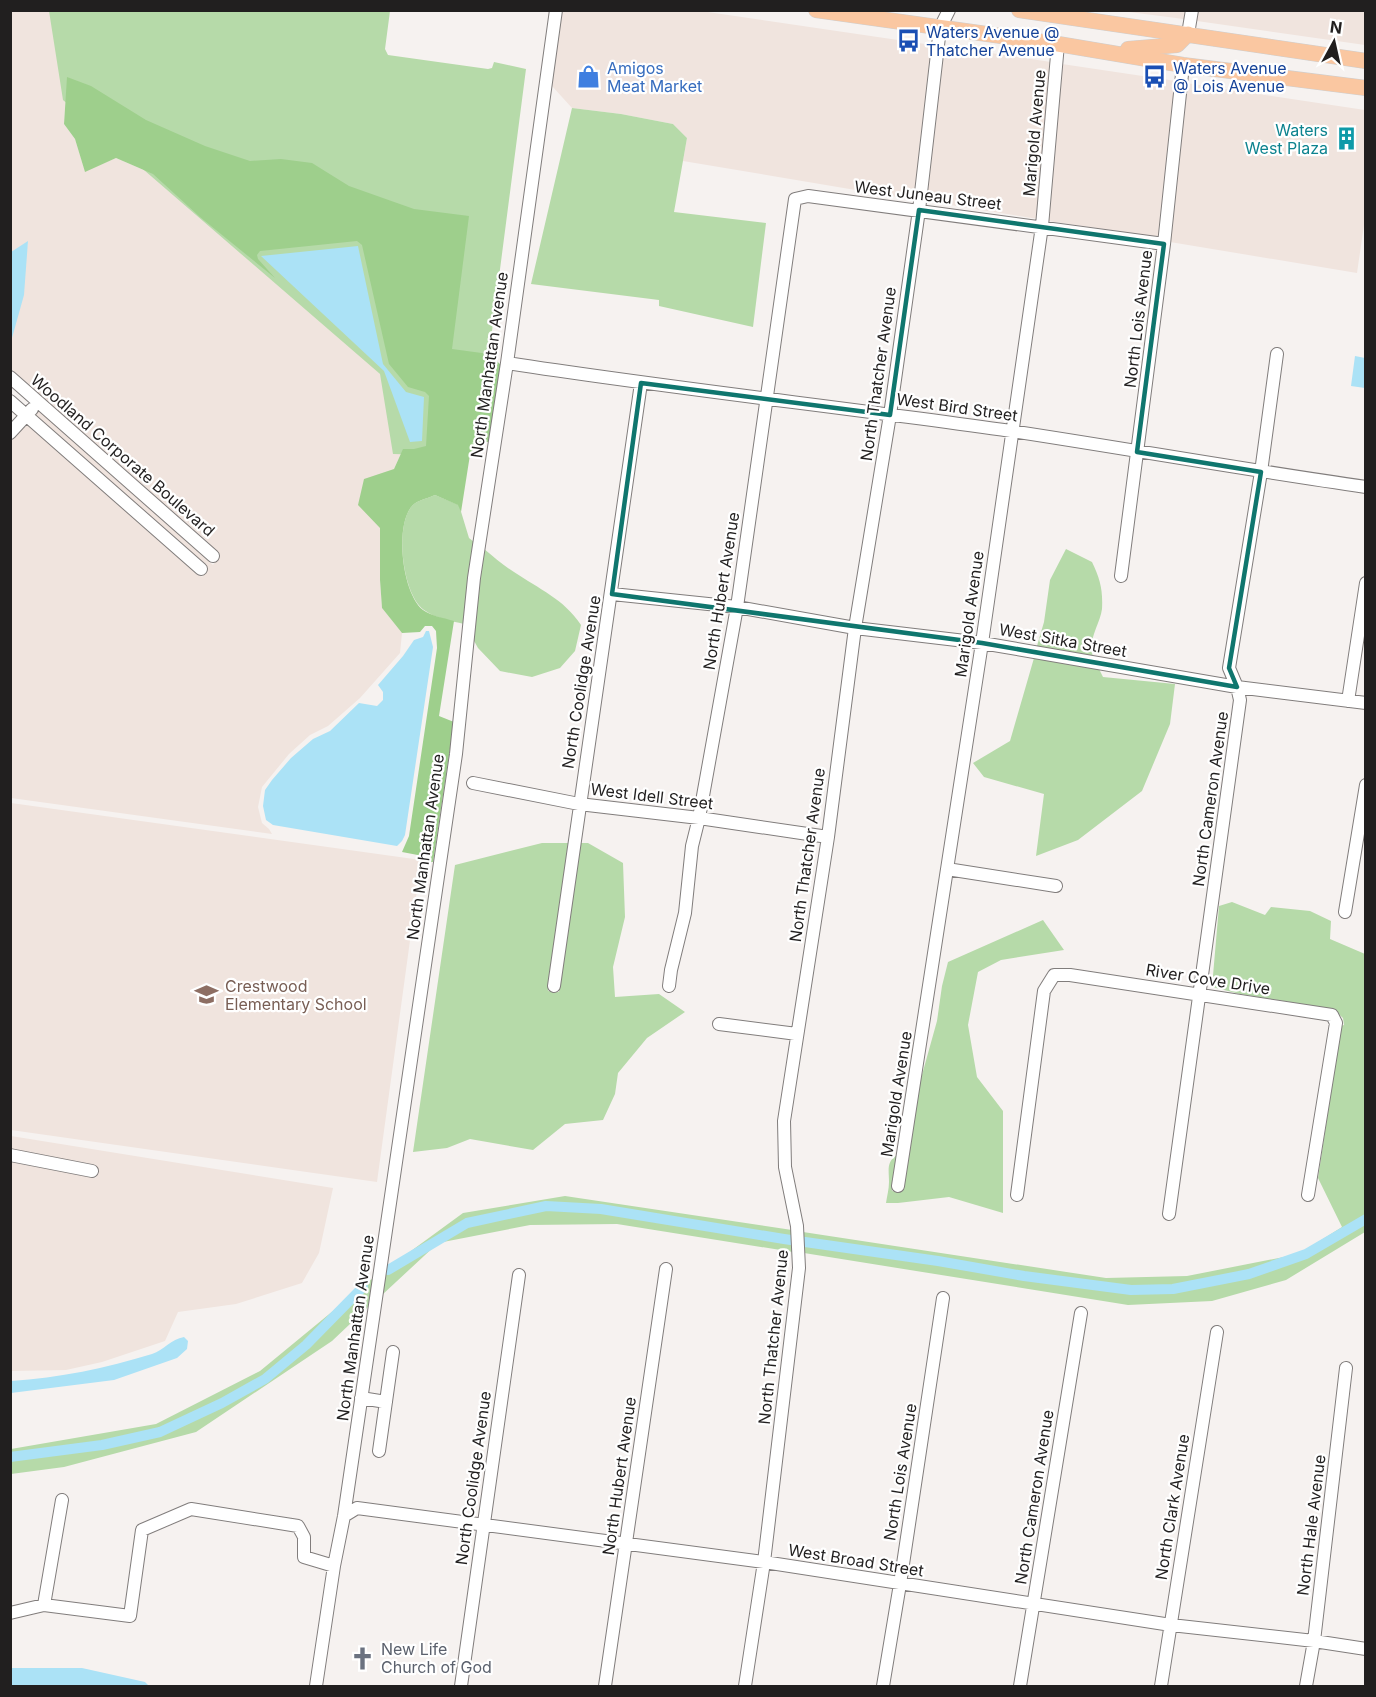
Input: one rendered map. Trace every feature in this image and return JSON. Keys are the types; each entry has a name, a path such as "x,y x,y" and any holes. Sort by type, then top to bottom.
{"main road":[{"path":"816,10 1183,65 1365,88"},
{"path":"1019,10 1365,61"},
{"path":"1089,50 1177,45 1188,34"}],"street":[{"name":"North Manhattan Avenue","path":"316,1686 344,1516 456,754 474,578 507,363 556,10"},
{"name":"North Thatcher Avenue","path":"745,1686 764,1562 797,1293 799,1245 784,1167 784,1121 828,837 855,627 890,415 919,210 940,28 949,10"},
{"path":"1188,34 1192,10"},
{"name":"Marigold Avenue","path":"898,1186 982,643 1042,226 1058,45"},
{"name":"North Lois Avenue","path":"1121,576 1164,244 1183,65"},
{"name":"West Juneau Street","path":"795,199 808,196 1164,244"},
{"name":"North Hubert Avenue","path":"669,986 672,962 685,913 689,863 737,607 795,199"},
{"name":"North Cameron Avenue","path":"1169,1214 1240,700 1229,668 1261,472 1277,354"},
{"name":"West Bird Street","path":"507,363 641,383 1012,431 1365,487"},
{"name":"Woodland Corporate Boulevard","path":"10,377 213,556"},
{"name":"North Coolidge Avenue","path":"554,986 641,383"},
{"path":"11,402 23,389"},
{"name":"Woodland Corporate Boulevard","path":"11,402 201,569"},
{"path":"10,433 37,402"},
{"path":"1348,701 1365,583"},
{"name":"West Sitka Street","path":"612,594 737,607 855,627 982,643 1237,687 1365,703"},
{"name":"West Idell Street","path":"473,783 579,804 699,818 828,837"},
{"path":"1345,912 1365,785"},
{"path":"947,869 1056,886"},
{"name":"River Cove Drive","path":"1017,1195 1044,991 1054,975 1070,975 1332,1015 1336,1023 1308,1195"},
{"path":"719,1024 797,1034"},
{"path":"10,1155 92,1172"},
{"name":"North Hubert Avenue","path":"605,1686 666,1269"},
{"name":"North Coolidge Avenue","path":"461,1686 519,1275"},
{"name":"North Lois Avenue","path":"883,1686 943,1298"},
{"name":"North Cameron Avenue","path":"1020,1686 1081,1313"},
{"name":"North Clark Avenue","path":"1161,1686 1216,1332"},
{"path":"379,1451 393,1352"},
{"name":"North Hale Avenue","path":"1306,1686 1314,1641 1346,1368"},
{"path":"361,1398 386,1402"},
{"path":"44,1605 62,1500"},
{"name":"West Broad Street","path":"344,1516 357,1508 764,1562 1170,1625 1365,1649"},
{"path":"10,1613 44,1605 130,1616 142,1530 190,1509 298,1526 304,1537 304,1557 334,1566"}],"highlighted area":[{"path":"919,210 1164,244 1137,452 1261,472 1229,668 1237,687 982,643 612,594 641,383 890,415"}],"shaded area":[{"path":"11,11 57,11 67,77 64,124 75,139 85,171 116,158 153,174 302,301 380,374 390,401 403,449 394,469 380,528 380,580 382,608 402,633 400,653 360,698 328,726 310,735 289,754 262,787 258,807 262,823 272,834 11,798 11,441 28,423 202,577 208,568 35,414 38,410 213,565 220,555 11,369 10,337 12,338 28,242 11,252"},
{"path":"562,11 701,11 932,45 915,200 683,161 687,138 673,124 572,108 552,86"},
{"path":"1121,11 1365,11 1365,45 1176,18"},
{"path":"943,46 1051,62 1038,219 925,201"},
{"path":"1062,64 1176,81 1160,237 1048,221"},
{"path":"1186,83 1365,110 1365,218 1357,273 1170,242"},
{"name":"Crestwood Elementary School","path":"11,803 421,860 377,1182 11,1130"},
{"path":"11,1136 333,1188 319,1253 302,1283 236,1304 178,1312 165,1341 102,1362 66,1370 11,1371 11,1162 96,1178 98,1167 11,1149"}],"green space":[{"path":"49,11 390,11 385,49 388,55 488,69 492,68 494,62 526,69 489,354 485,354 472,456 393,454 380,374 63,100"},
{"path":"67,77 91,86 146,120 205,146 250,161 281,159 312,163 349,186 414,209 469,216 452,349 489,354 501,365 490,442 472,442 461,512 458,505 435,495 418,502 407,514 402,542 406,574 416,602 426,612 454,621 439,716 454,722 433,862 426,861 423,856 402,852 409,836 437,648 436,631 432,626 425,626 420,632 402,633 382,608 380,528 358,505 364,479 394,469 403,449 426,446 429,396 425,392 408,387 389,364 362,245 357,241 260,251 257,255 258,259 275,278 200,217 153,174 116,158 85,172 75,139 64,124"},
{"path":"572,108 673,124 687,138 674,212 766,223 753,327 659,306 659,300 531,284"},
{"path":"435,495 459,505 469,538 474,542 464,624 438,617 424,610 416,602 406,575 402,542 407,514 415,503"},
{"path":"484,549 510,570 559,601 581,625 575,651 560,668 532,677 500,671 478,648 473,639"},
{"path":"1066,549 1092,562 1100,584 1102,609 1093,638 1093,656 1037,646 1044,622 1050,580"},
{"path":"1034,658 1099,669 1103,677 1175,684 1170,724 1142,791 1078,840 1036,856 1044,794 984,777 973,763 1010,741"},
{"path":"542,843 568,843 548,991 559,992 579,843 588,843 623,863 625,917 613,967 615,997 659,994 685,1012 647,1038 618,1073 615,1094 603,1120 565,1124 533,1150 470,1139 447,1148 413,1152 455,865"},
{"path":"1232,902 1265,915 1271,907 1310,911 1331,921 1330,939 1365,954 1365,1232 1286,1280 1212,1301 1128,1305 804,1253 803,1232 1106,1278 1187,1276 1299,1254 1342,1227 1318,1178 1341,1026 1344,1025 1343,1018 1333,1009 1240,994 1212,987 1219,906"},
{"path":"1043,920 1064,950 1001,960 978,972 968,1025 977,1077 1003,1111 1003,1213 949,1197 886,1203 889,1167 891,1160 897,1155 892,1191 902,1192 920,1082 937,1021 948,962"},
{"path":"565,1196 792,1230 793,1252 617,1224 530,1225 438,1243 382,1295 385,1270 463,1213"},
{"path":"373,1278 369,1306 332,1341 196,1432 64,1467 11,1474 11,1449 156,1424 260,1371"}],"water":[{"path":"28,241 24,295 12,338 10,337 11,252"},
{"path":"358,246 383,364 406,392 424,397 422,441 410,442 384,371 261,256"},
{"path":"1355,356 1365,358 1365,388 1351,386"},
{"path":"426,631 429,631 433,647 405,835 402,841 397,846 273,825 266,820 263,806 265,790 272,780 291,758 313,739 330,731 359,703 377,706 383,700 383,692 378,685 414,640 423,637"},
{"path":"184,1337 188,1341 187,1349 177,1358 114,1380 11,1393 11,1381 65,1375 117,1364 152,1354"},
{"path":"11,1668 82,1668 145,1682 149,1686 11,1686"}],"waterway":[{"path":"388,1270 467,1223 546,1206 601,1209 1024,1276 1131,1290 1173,1289 1249,1274 1306,1254 1366,1219"},
{"path":"10,1457 102,1445 160,1432 222,1403 265,1379 306,1345 363,1287"}],"place":[{"name":"Waters Avenue @ Thatcher Avenue","path":"908,41"},
{"name":"Amigos Meat Market","path":"589,77"},
{"name":"Waters Avenue @ Lois Avenue","path":"1155,77"},
{"name":"Waters West Plaza","path":"1346,139"},
{"name":"Crestwood Elementary School","path":"207,995"},
{"name":"New Life Church of God","path":"363,1658"}]}
